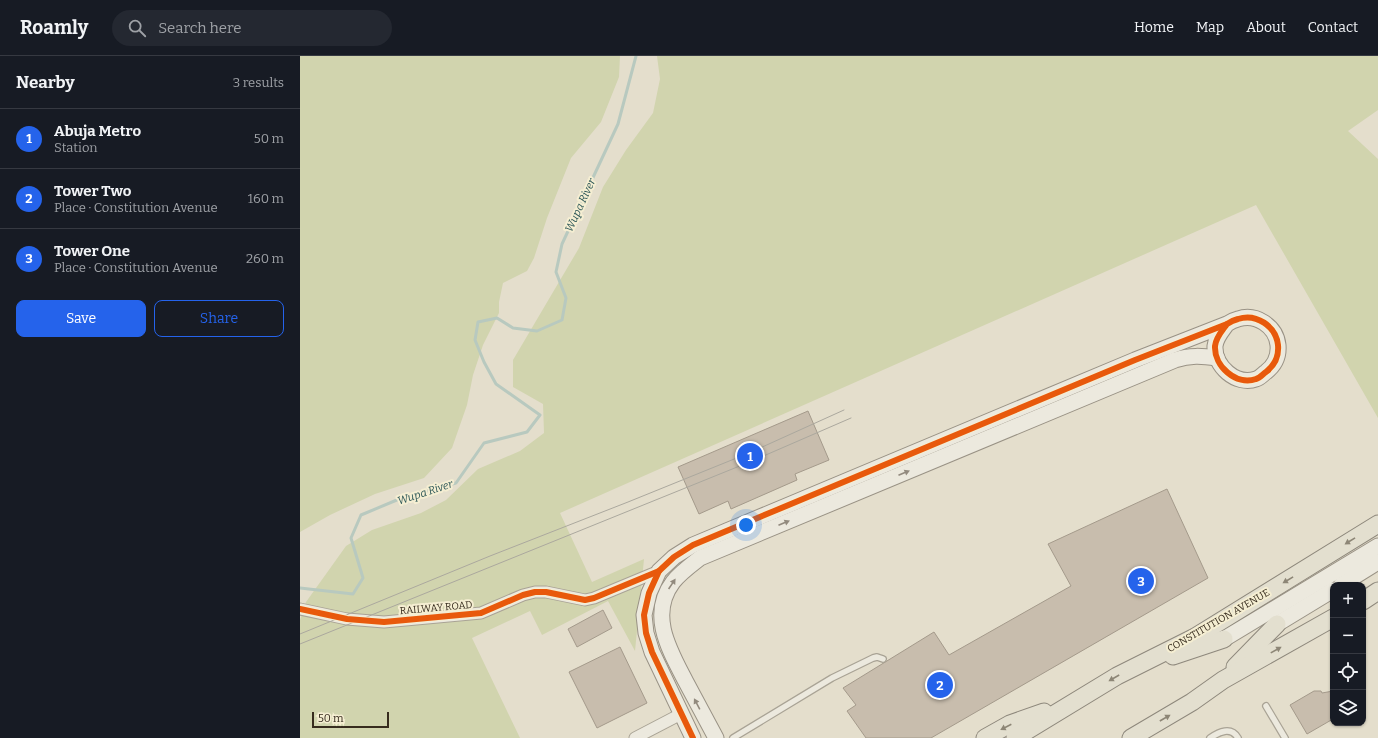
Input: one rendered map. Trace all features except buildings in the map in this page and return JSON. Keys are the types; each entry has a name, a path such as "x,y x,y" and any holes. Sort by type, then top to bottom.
{"main road":[{"name":"CONSTITUTION AVENUE","path":"1015,738 1117,676 1195,637 1378,524"},
{"path":"1366,599 1378,591"},
{"path":"1131,738 1192,702 1223,680 1330,620"},
{"path":"1223,680 1277,624"},
{"path":"1138,665 1189,652 1224,639"},
{"path":"984,738 1010,724 1081,698"}],"street":[{"path":"693,738 680,714 652,652 646,633 644,615 649,593 659,571 674,557 693,545 1135,360 1227,324 1238,318 1250,317 1262,321 1272,329 1277,340 1279,352 1275,364 1256,379 1244,380 1232,376 1222,369 1217,358 1216,346 1219,334 1227,324"},
{"path":"716,738 668,647 663,629 661,613 665,598 672,583 700,558 1185,356 1217,358"},
{"name":"CONSTITUTION AVENUE","path":"1338,582 1378,546"},
{"name":"CONSTITUTION AVENUE","path":"1338,582 1378,562"},
{"name":"RAILWAY ROAD","path":"304,610 347,619 384,622 438,616 473,615 488,611 523,595 535,592 546,592 585,600 594,598 659,571"},
{"name":"CONSTITUTION AVENUE","path":"1224,639 1330,586"},
{"name":"CONSTITUTION AVENUE","path":"1277,624 1330,588"},
{"path":"635,738 680,714"}],"lane":[{"path":"732,738 832,678 873,658 877,657 883,659"},
{"path":"1266,706 1285,738"},
{"path":"1210,738 1220,732 1228,731 1235,733 1238,738"}],"green space":[{"path":"300,56 620,56 619,77 601,122 571,158 547,218 534,258 527,271 503,283 499,302 499,313 483,345 473,375 467,405 452,448 424,478 375,494 330,515 300,532"},
{"path":"657,56 1378,56 1378,110 1348,131 1378,159 1378,418 1256,205 560,513 592,582 644,559 635,651 608,601 542,635 530,611 472,638 520,738 300,738 300,620 306,602 346,546 372,530 421,513 446,500 478,469 520,451 544,433 543,404 513,387 513,360 579,248 603,187 626,150 653,113 660,79"}],"waterway":[{"name":"Wupa River","path":"300,588 353,594 363,578 351,538 361,515 404,497 456,483 484,443 527,432 540,415 496,384 484,362 475,340 478,322 497,318 513,328 537,331 562,320 566,298 556,272 562,244 618,124 636,56"}],"tram line":[{"path":"300,634 490,556 749,453 844,410"},
{"path":"300,644 752,461 851,418"}],"cycle path":[{"path":"693,738 652,652 646,633 644,615 649,593 659,571 674,557 693,545 1135,360 1237,319 1252,318 1258,320 1269,327 1276,338 1278,345 1276,360 1259,378 1241,380 1228,373 1218,361 1215,346 1220,334 1227,324"},
{"path":"300,609 347,619 384,622 481,613 523,595 535,592 546,592 585,600 594,598 659,571"}],"place":[{"name":"Abuja Metro","path":"750,456"},
{"name":"Tower One","path":"1141,581"},
{"name":"Tower Two","path":"940,685"}]}
